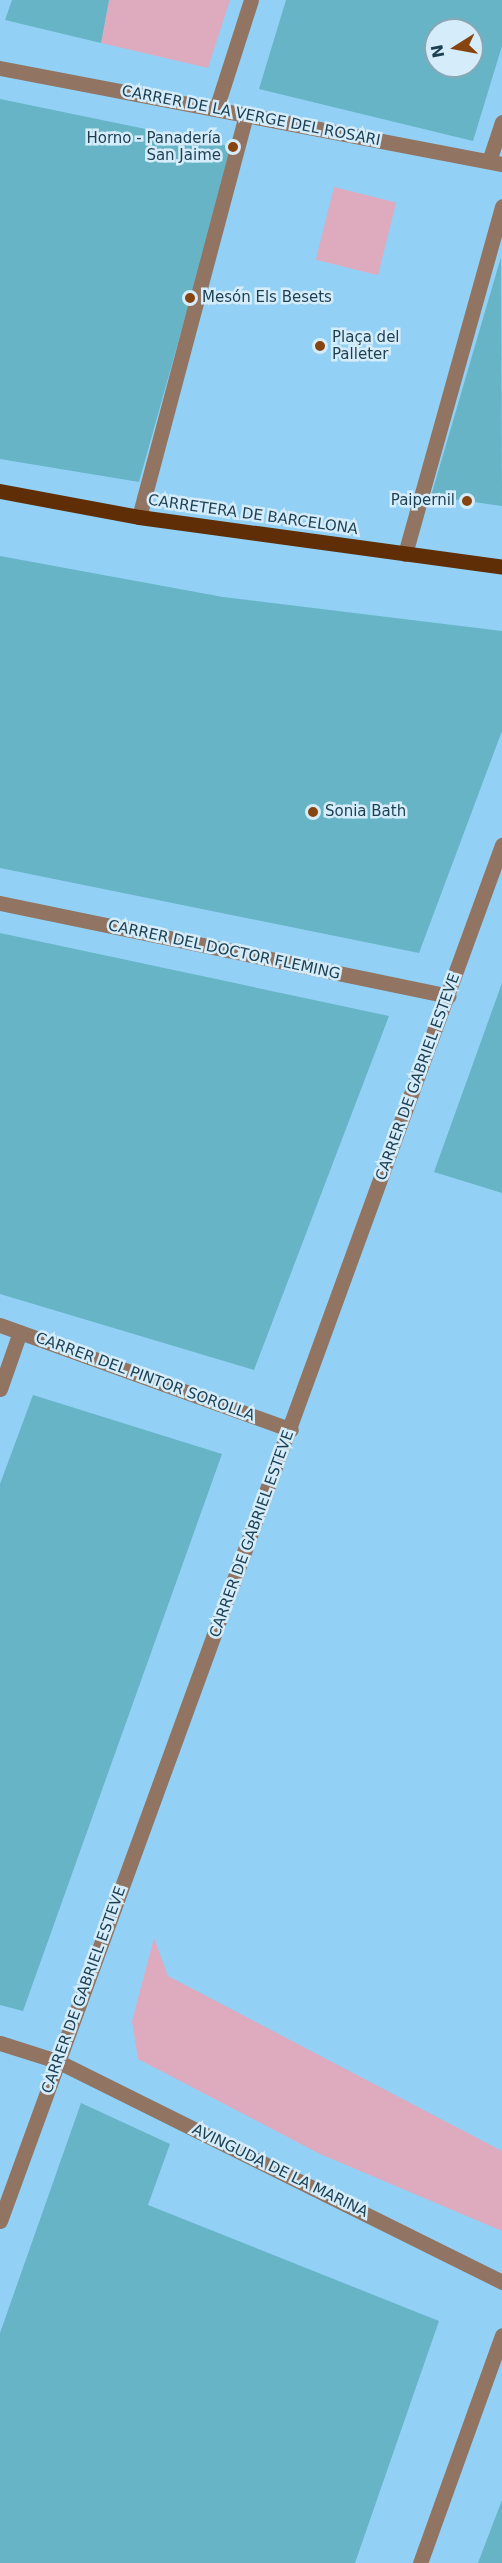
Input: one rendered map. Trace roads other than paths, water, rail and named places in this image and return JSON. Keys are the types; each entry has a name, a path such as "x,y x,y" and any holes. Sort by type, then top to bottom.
{"main road":[{"name":"CARRETERA DE BARCELONA","path":"0,491 139,517 502,567"}],"street":[{"path":"216,109 251,0"},
{"name":"CARRER DE LA VERGE DEL ROSARI","path":"0,68 496,163"},
{"path":"139,517 246,115"},
{"path":"496,163 502,122"},
{"path":"405,554 502,206"},
{"name":"CARRER DE GABRIEL ESTEVE","path":"0,2221 291,1430 502,845"},
{"name":"CARRER DEL DOCTOR FLEMING","path":"0,903 448,996"},
{"name":"CARRER DEL PINTOR SOROLLA","path":"0,1325 291,1430"},
{"path":"0,1389 20,1332"},
{"name":"AVINGUDA DE LA MARINA","path":"0,2043 57,2061 502,2282"},
{"path":"420,2563 502,2335"}],"place":[{"name":"Horno - Panadería San Jaime","path":"233,147"},
{"name":"Mesón Els Besets","path":"190,298"},
{"name":"Plaça del Palleter","path":"320,346"},
{"name":"Paipernil","path":"467,501"},
{"name":"Sonia Bath","path":"313,812"}]}
